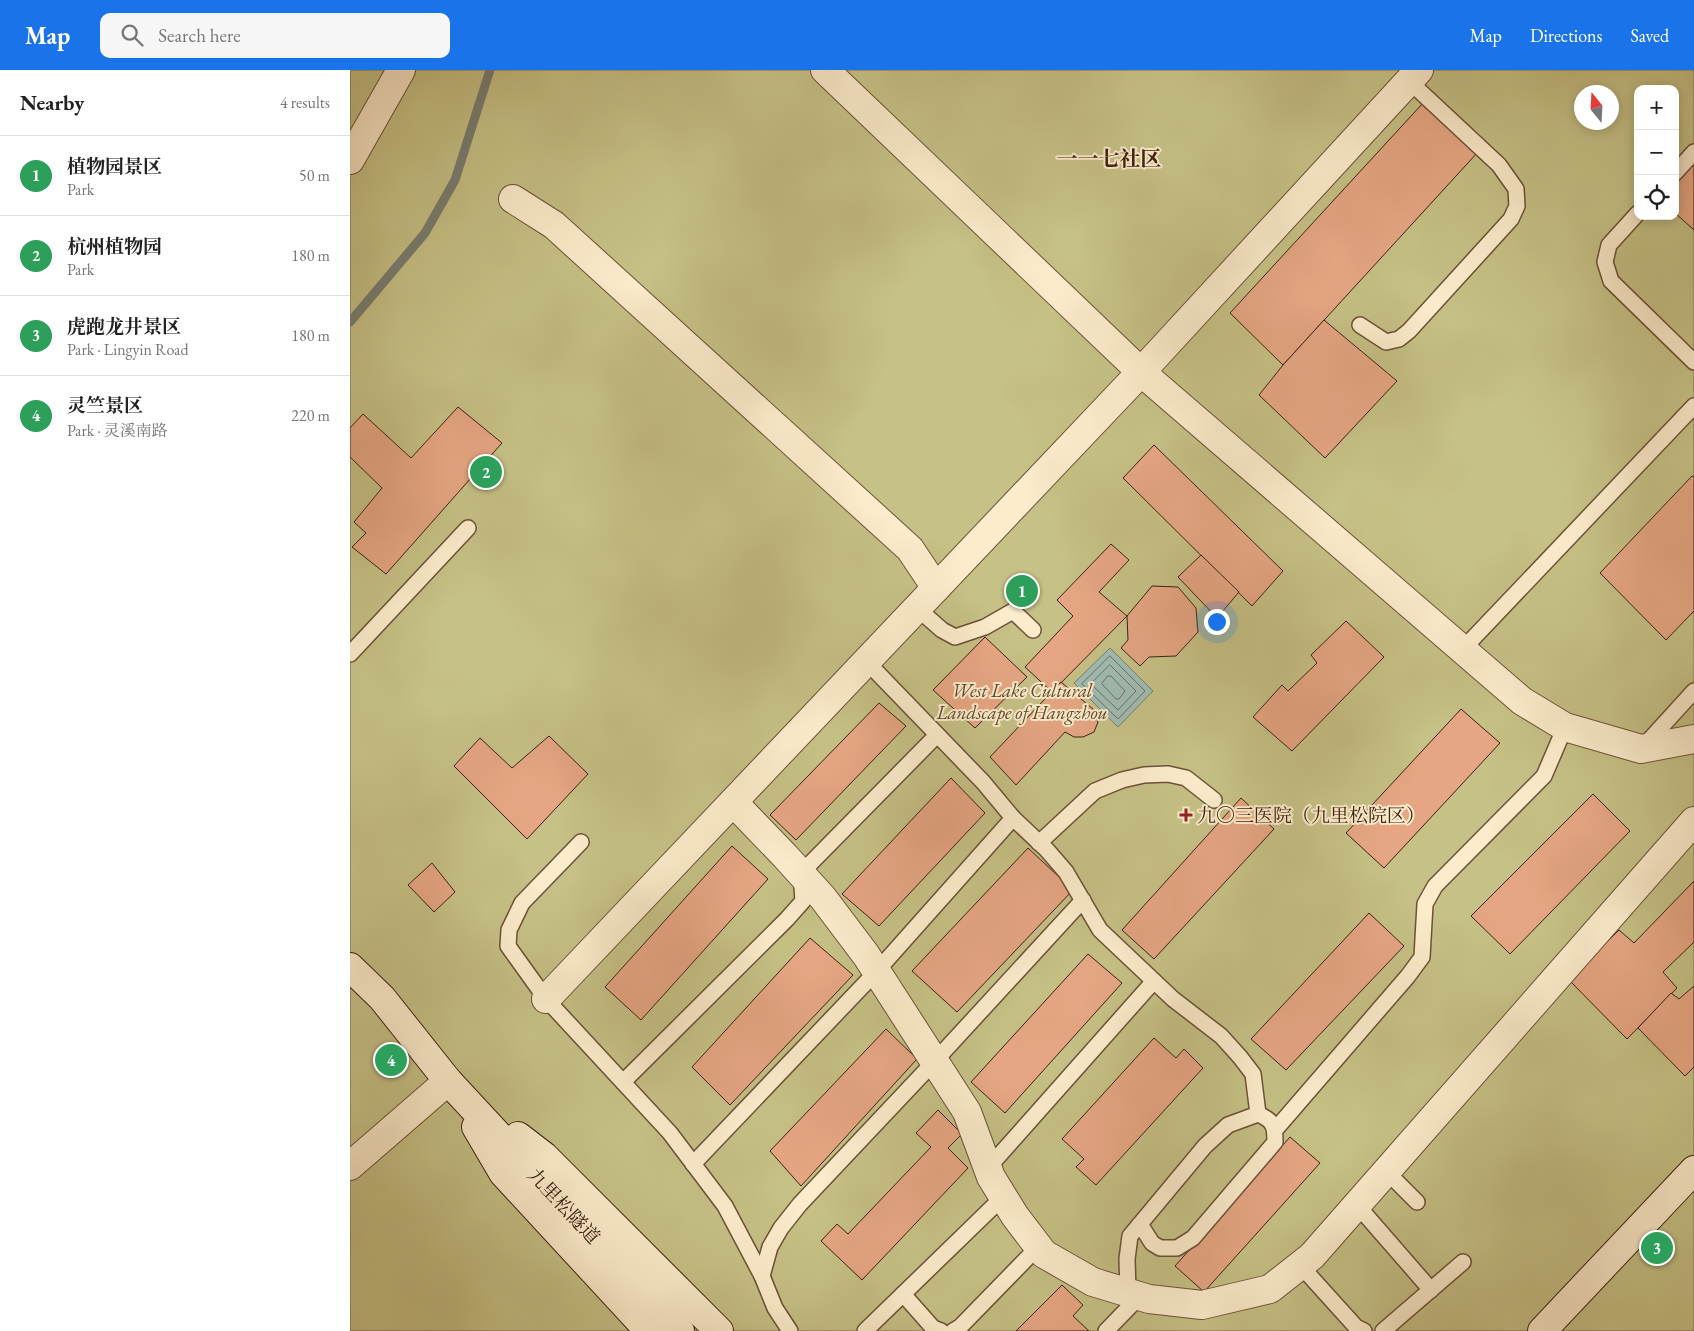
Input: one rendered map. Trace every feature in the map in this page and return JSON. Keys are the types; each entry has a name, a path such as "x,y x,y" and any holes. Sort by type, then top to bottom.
{"street":[{"path":"350,160 401,70"},
{"path":"825,70 1141,372 1522,701 1564,727 1641,749 1694,739"},
{"path":"546,999 1141,372 1408,74"},
{"path":"513,199 554,225 910,549 936,588"},
{"path":"733,802 823,898 866,955 967,1112 991,1178 1015,1216 1044,1254 1093,1282 1149,1299 1202,1305 1270,1289 1312,1256 1694,821"},
{"path":"350,967 382,998 448,1081 503,1173 649,1331"},
{"path":"350,1166 448,1081"},
{"path":"448,1081 544,1156 719,1331"},
{"name":"九里松隧道","path":"448,1081 680,1331"},
{"path":"1542,1331 1694,1170"}],"lane":[{"path":"1360,325 1386,342 1399,339 1512,219 1517,206 1516,189 1499,165 1408,74"},
{"path":"1679,168 1694,152"},
{"path":"1634,217 1609,245 1606,262 1611,281 1694,362"},
{"path":"1462,650 1694,406"},
{"path":"350,654 468,528"},
{"path":"917,608 942,630 955,637 985,626 1012,611 1033,630"},
{"path":"867,662 983,782 1013,818 1040,843 1066,872 1100,930 1173,999 1221,1036 1240,1057 1253,1074 1258,1114"},
{"path":"1641,749 1694,691"},
{"path":"1275,1130 1408,976 1422,957 1425,904 1435,886 1544,776 1564,727"},
{"path":"623,1082 803,901 801,873 938,735"},
{"path":"1040,843 1095,791 1122,780 1144,775 1168,774 1186,778 1214,800"},
{"path":"693,1164 876,972 1013,818"},
{"path":"581,842 522,903 509,930 508,946 546,999 670,1133 725,1206 762,1276 775,1308 790,1331"},
{"path":"762,1276 770,1247 781,1228 800,1204 1083,900"},
{"path":"988,1168 1154,981"},
{"path":"1106,1331 1134,1294 1127,1259 1130,1236 1140,1224 1206,1146 1228,1125 1258,1114 1270,1118 1275,1130 1275,1142 1194,1238 1177,1248 1160,1248 1152,1243 1140,1224"},
{"path":"1386,1172 1417,1202"},
{"path":"865,1331 1003,1197"},
{"path":"1357,1204 1431,1290"},
{"path":"953,1331 960,1327 1038,1247"},
{"path":"1383,1331 1463,1262"},
{"path":"1300,1265 1356,1327 1364,1331"},
{"path":"903,1294 933,1328 941,1331"}],"green space":[{"name":"West Lake Cultural Landscape of Hangzhou","path":"350,70 1694,70 1694,1331 350,1331"}],"water":[{"path":"1110,648 1153,691 1118,727 1074,683"}],"building":[{"path":"1423,103 1478,152 1283,365 1230,313"},
{"path":"1694,162 1694,230 1679,217 1679,179"},
{"path":"1324,320 1397,381 1325,458 1259,395 1283,365"},
{"path":"458,407 502,443 386,574 352,547 366,533 354,522 382,488 350,457 350,428 363,414 411,458"},
{"path":"1154,445 1283,571 1252,606 1123,478"},
{"path":"1692,476 1694,477 1694,611 1666,640 1600,573"},
{"path":"1111,544 1129,560 1099,592 1127,616 1052,692 1025,667 1073,616 1057,600"},
{"path":"1201,555 1239,592 1217,618 1178,577"},
{"path":"1152,586 1178,587 1196,608 1198,632 1176,656 1149,657 1140,666 1121,648 1128,640 1127,616"},
{"path":"1346,621 1384,657 1292,751 1253,717 1282,685 1288,691 1317,663 1311,655"},
{"path":"985,637 1027,677 975,728 933,690"},
{"path":"1061,682 1094,710 1098,722 1094,732 1083,737 1074,737 1065,732 1016,785 990,757"},
{"path":"879,703 906,726 796,840 770,815"},
{"path":"1461,709 1500,743 1384,868 1346,833"},
{"path":"549,736 588,774 527,839 454,766 480,738 512,768"},
{"path":"951,778 985,813 879,926 842,894"},
{"path":"1593,794 1630,831 1510,954 1471,916"},
{"path":"1241,798 1274,829 1154,959 1122,930"},
{"path":"732,846 768,879 641,1020 605,987"},
{"path":"1028,848 1073,890 957,1012 912,971"},
{"path":"432,863 455,892 434,912 408,885"},
{"path":"1694,881 1694,942 1663,972 1677,988 1627,1039 1569,980 1619,930 1634,943"},
{"path":"1369,913 1404,946 1286,1070 1251,1039"},
{"path":"810,938 853,975 730,1105 692,1067"},
{"path":"1088,954 1122,983 1005,1113 971,1082"},
{"path":"1694,986 1694,1067 1685,1076 1638,1028 1671,993 1679,999"},
{"path":"886,1029 917,1059 801,1186 770,1151"},
{"path":"1154,1038 1176,1058 1184,1049 1203,1068 1096,1185 1076,1167 1084,1159 1062,1139"},
{"path":"938,1110 962,1134 948,1148 968,1168 862,1280 821,1241 837,1224 848,1234 931,1147 916,1133"},
{"path":"1290,1137 1320,1163 1204,1292 1175,1266"},
{"path":"1062,1285 1083,1305 1073,1316 1089,1331 1016,1331"}],"waterway":[{"path":"350,322 425,233 455,180 490,70"}],"place":[{"name":"杭州植物园","path":"486,472"},
{"name":"植物园景区","path":"1022,591"},
{"name":"九〇三医院（九里松院区）","path":"1186,815"},
{"name":"灵竺景区","path":"391,1060"},
{"name":"虎跑龙井景区","path":"1657,1248"}],"district":[{"name":"一一七社区","path":"1109,158"}]}
